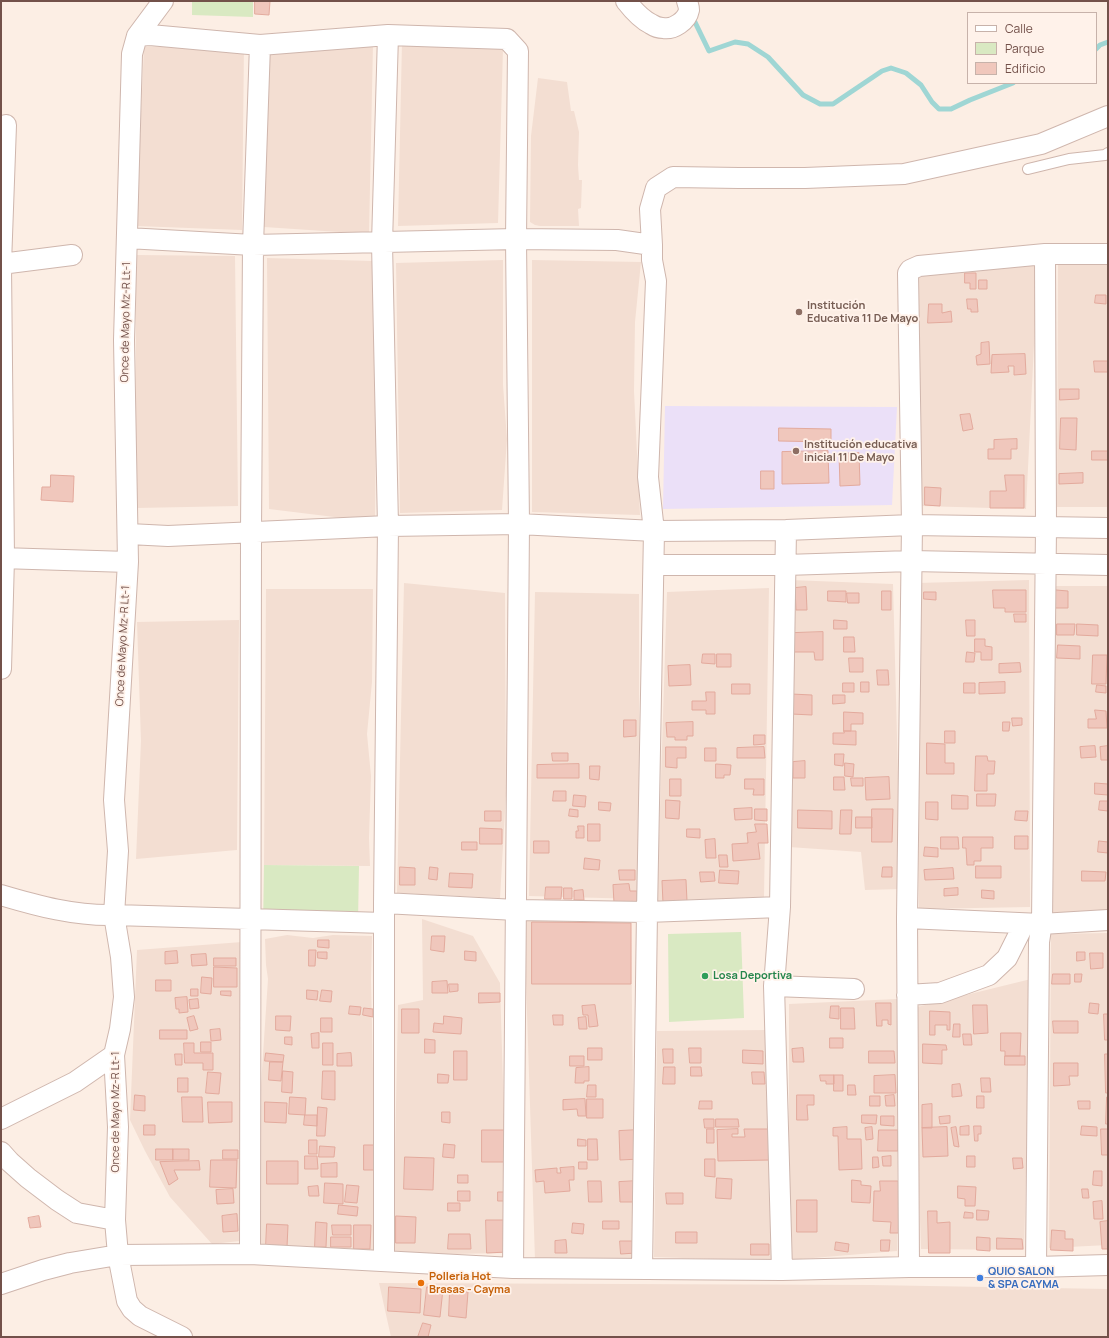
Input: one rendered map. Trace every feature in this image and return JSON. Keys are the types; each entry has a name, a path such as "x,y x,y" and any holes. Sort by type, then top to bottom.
{"street":[{"path":"137,36 163,1"},
{"path":"626,1 640,17 651,24 664,29 680,24 686,18 689,10 687,1"},
{"path":"137,36 260,45 388,35 507,39 518,51 516,239 519,524 513,1268"},
{"path":"384,1261 384,913 388,526 382,243 388,35"},
{"name":"Once de Mayo Mz-R Lt-1","path":"137,36 132,54 124,340 129,534 114,800 118,851 114,915 121,957 124,997 120,1029 114,1055 118,1127 115,1220 118,1255 127,1301 132,1309 140,1316 182,1337"},
{"path":"250,1254 253,245 260,45"},
{"path":"642,1269 654,565 654,531 648,476 656,281 652,260 650,209 656,188 673,177 790,178 904,174 1041,144 1108,116"},
{"path":"1,669 3,558 1,265 6,125"},
{"path":"128,238 253,245 516,239 617,240 652,246"},
{"path":"1036,1267 1039,942 1033,924 1046,564 1045,254"},
{"path":"909,1267 907,918 912,525 908,273 910,270 920,266 1045,254 1108,254"},
{"path":"1,265 72,255"},
{"path":"129,534 168,536 251,531 388,526 519,524 654,531 786,530 912,525 1108,528"},
{"path":"782,1270 774,986 780,907 786,530"},
{"path":"3,558 128,562"},
{"path":"654,565 785,565 912,561 1108,565"},
{"path":"1,895 58,911 94,916 114,915 251,919 384,913 516,910 647,912 780,907"},
{"path":"907,918 1033,924 1108,920"},
{"path":"907,995 940,993 989,975 1007,958 1033,924"},
{"path":"774,986 854,989"},
{"path":"1,1119 75,1082 114,1055"},
{"path":"1,1152 28,1178 77,1213 115,1220"},
{"path":"1,1284 89,1259 118,1255 250,1254 513,1268 782,1270 1108,1265"}],"lane":[{"path":"1028,169 1069,159 1105,155 1108,153"}],"shaded area":[{"path":"402,42 503,49 498,223 398,226"},
{"path":"244,43 242,230 136,226 144,47"},
{"path":"267,43 373,44 369,234 264,227"},
{"path":"538,78 567,82 571,111 574,111 579,132 578,165 579,180 582,180 581,208 578,209 579,226 540,226 530,222 531,136"},
{"path":"136,255 235,256 238,506 136,508"},
{"path":"267,258 372,261 376,420 375,522 269,509"},
{"path":"503,260 503,385 507,439 502,510 400,513 396,263"},
{"path":"532,260 641,262 635,322 634,391 640,515 532,512"},
{"path":"1038,262 1026,509 922,506 908,273"},
{"path":"1058,264 1108,264 1108,507 1057,507"},
{"path":"665,406 897,407 892,505 663,509"},
{"path":"790,580 893,584 901,889 865,890 861,852 789,847"},
{"path":"1029,580 1030,907 919,909 917,583"},
{"path":"404,583 505,593 506,794 500,898 397,893"},
{"path":"1052,586 1108,586 1108,919 1042,922"},
{"path":"769,588 764,897 657,901 667,592"},
{"path":"266,589 373,589 372,682 367,734 371,776 369,838 370,866 264,865"},
{"path":"535,592 639,594 639,899 529,896"},
{"path":"239,620 237,850 136,859 141,741 137,622"},
{"path":"422,919 473,936 500,983 508,1253 393,1255 398,1005 423,1000"},
{"path":"524,920 631,923 635,1259 535,1260"},
{"path":"1108,933 1108,1245 1049,1248 1051,934"},
{"path":"287,935 313,938 333,935 372,936 371,980 377,1253 260,1249 259,1115 268,979 265,939"},
{"path":"242,942 240,1241 212,1244 170,1197 130,1120 137,950"},
{"path":"1031,979 1024,1250 921,1249 913,1008"},
{"path":"897,999 897,1251 789,1260 789,1004"},
{"path":"769,1030 773,1261 654,1257 657,1031"},
{"path":"379,1283 870,1285 1108,1289 1108,1337 391,1337"}],"green space":[{"path":"192,1 253,1 253,17 192,15"},
{"path":"264,865 359,866 358,922 263,929"},
{"name":"Losa Deportiva","path":"741,932 744,1018 669,1022 668,934"}],"building":[{"path":"255,1 270,1 269,15 255,14"},
{"path":"965,273 976,273 976,289 970,289 970,283 965,283"},
{"path":"979,280 987,280 987,289 979,289"},
{"path":"1096,295 1106,295 1106,304 1095,303"},
{"path":"967,299 977,299 978,312 971,312 971,309 968,309"},
{"path":"929,304 942,304 942,313 951,311 952,322 928,323"},
{"path":"989,342 990,364 977,365 976,356 981,354 981,343"},
{"path":"1025,354 1026,374 1014,375 1014,366 1008,366 1009,372 991,373 992,355"},
{"path":"1094,361 1108,361 1108,372 1095,372"},
{"path":"1060,389 1079,389 1079,399 1060,400"},
{"path":"970,414 973,429 963,431 960,415"},
{"path":"1061,418 1077,418 1076,450 1060,449"},
{"path":"779,428 831,429 831,442 779,441"},
{"path":"1017,439 1017,449 1011,449 1011,459 988,459 988,449 994,449 994,440"},
{"path":"828,451 829,483 782,484 782,452"},
{"path":"1092,451 1108,451 1108,460 1092,460"},
{"path":"859,453 860,485 840,486 839,454"},
{"path":"761,471 774,471 774,489 761,489"},
{"path":"1083,473 1083,483 1059,484 1059,474"},
{"path":"51,475 74,476 73,502 41,500 42,487 50,487"},
{"path":"1005,475 1024,475 1024,508 990,508 990,491 1006,491"},
{"path":"925,487 941,488 940,506 925,505"},
{"path":"806,587 807,610 796,610 795,588"},
{"path":"993,590 1026,590 1026,612 1005,612 1005,608 994,608"},
{"path":"1056,590 1068,591 1068,608 1055,608"},
{"path":"828,591 846,591 846,602 828,601"},
{"path":"882,591 891,591 891,610 882,610"},
{"path":"924,592 936,592 936,600 924,599"},
{"path":"847,593 859,593 859,603 848,603"},
{"path":"1014,614 1026,614 1026,622 1015,622"},
{"path":"834,620 847,621 847,629 834,629"},
{"path":"966,620 975,620 975,636 967,636"},
{"path":"1057,624 1075,624 1074,635 1057,635"},
{"path":"1077,624 1098,625 1098,636 1077,635"},
{"path":"823,632 823,660 815,660 814,652 794,652 794,633"},
{"path":"844,637 854,637 855,652 844,652"},
{"path":"975,639 985,639 985,646 992,647 992,660 981,660 981,652 975,652"},
{"path":"1058,645 1080,646 1080,659 1057,658"},
{"path":"967,652 975,653 974,662 966,662"},
{"path":"703,654 715,654 715,664 702,663"},
{"path":"717,654 731,654 731,667 717,667"},
{"path":"1093,655 1107,655 1106,684 1092,684"},
{"path":"849,658 863,658 863,672 850,672"},
{"path":"1020,663 1021,672 999,673 999,664"},
{"path":"690,665 691,685 669,686 668,666"},
{"path":"877,670 888,670 889,685 878,685"},
{"path":"861,682 869,682 869,692 861,692"},
{"path":"1005,682 1005,693 979,694 979,683"},
{"path":"843,683 854,683 854,692 843,692"},
{"path":"964,683 975,683 975,693 964,693"},
{"path":"732,684 750,684 750,694 732,694"},
{"path":"1097,685 1106,686 1106,693 1096,692"},
{"path":"706,692 715,692 715,714 706,714 706,710 692,710 692,701 706,701"},
{"path":"791,694 812,695 812,715 791,714"},
{"path":"833,695 845,695 845,703 833,704"},
{"path":"1095,710 1106,711 1107,728 1088,728 1088,719 1096,719"},
{"path":"844,712 863,713 863,724 851,724 851,731 844,731"},
{"path":"1012,718 1022,718 1022,725 1013,726"},
{"path":"624,720 636,720 636,736 624,737"},
{"path":"693,722 693,736 687,736 687,740 675,740 675,737 667,737 666,723"},
{"path":"1003,722 1010,722 1009,731 1003,731"},
{"path":"844,731 856,731 856,745 833,744 833,733 844,733"},
{"path":"945,731 955,731 955,743 945,743"},
{"path":"754,735 765,735 765,744 754,745"},
{"path":"927,743 945,744 945,763 954,763 954,774 927,774"},
{"path":"1095,746 1096,757 1081,758 1080,747"},
{"path":"1108,746 1108,760 1101,760 1100,747"},
{"path":"666,747 686,747 686,758 677,758 677,768 666,767"},
{"path":"764,747 765,758 737,758 737,748"},
{"path":"705,748 716,748 716,761 705,761"},
{"path":"552,753 568,753 568,761 553,761"},
{"path":"835,754 844,754 843,766 835,765"},
{"path":"976,756 987,756 988,761 995,761 994,774 987,774 987,791 975,791"},
{"path":"805,761 805,778 793,778 793,762"},
{"path":"845,763 854,764 853,777 845,776"},
{"path":"579,764 579,778 537,778 537,765"},
{"path":"716,764 731,765 730,775 724,775 724,778 716,778"},
{"path":"590,766 600,766 599,780 590,779"},
{"path":"834,777 844,777 845,790 834,790"},
{"path":"889,777 890,799 866,800 865,778"},
{"path":"851,778 863,778 863,786 852,786"},
{"path":"670,779 681,779 681,796 670,796"},
{"path":"745,779 764,779 764,795 753,795 754,789 745,789"},
{"path":"1095,783 1108,784 1108,795 1095,794"},
{"path":"554,791 566,791 566,801 553,801"},
{"path":"977,794 996,794 995,806 977,806"},
{"path":"574,795 586,796 585,807 573,806"},
{"path":"952,795 968,796 968,809 952,809"},
{"path":"666,800 680,801 679,819 666,818"},
{"path":"1100,801 1108,801 1108,811 1099,810"},
{"path":"599,802 611,803 610,811 599,810"},
{"path":"926,802 938,802 938,820 926,819"},
{"path":"752,808 752,819 735,820 734,809"},
{"path":"570,809 578,810 578,817 569,816"},
{"path":"755,809 767,809 767,821 755,820"},
{"path":"872,809 893,809 892,842 872,842"},
{"path":"798,810 832,811 832,829 798,828"},
{"path":"841,810 852,810 851,834 840,834"},
{"path":"485,811 501,811 501,821 485,821"},
{"path":"1016,811 1028,811 1027,821 1015,820"},
{"path":"856,817 872,817 872,828 856,828"},
{"path":"588,824 600,824 600,841 588,841"},
{"path":"755,824 767,824 768,843 758,843 760,859 733,861 732,844 748,843 747,833 756,832"},
{"path":"578,826 584,826 584,838 576,838"},
{"path":"480,828 502,829 502,844 480,844"},
{"path":"687,829 700,829 700,838 687,837"},
{"path":"1015,836 1028,836 1028,849 1015,849"},
{"path":"941,837 958,837 959,849 941,849"},
{"path":"963,837 993,837 993,848 981,848 981,861 974,861 974,865 967,865 966,848 963,848"},
{"path":"715,839 716,858 706,858 705,840"},
{"path":"534,841 549,841 549,853 534,853"},
{"path":"1099,841 1108,842 1108,853 1098,852"},
{"path":"462,842 477,842 477,850 462,850"},
{"path":"925,847 938,848 938,857 924,856"},
{"path":"719,855 727,855 728,867 720,867"},
{"path":"585,858 600,860 599,870 584,869"},
{"path":"976,866 1001,866 1001,878 976,878"},
{"path":"400,867 415,868 415,885 400,885"},
{"path":"430,867 438,868 437,880 429,879"},
{"path":"883,867 892,867 892,877 882,877"},
{"path":"953,868 954,879 925,880 924,870"},
{"path":"619,870 635,870 635,880 620,880"},
{"path":"720,870 739,871 738,884 719,883"},
{"path":"1082,871 1106,872 1105,881 1082,881"},
{"path":"700,872 714,872 715,881 701,882"},
{"path":"450,873 473,874 472,888 449,887"},
{"path":"686,880 687,901 663,903 662,881"},
{"path":"629,884 630,891 637,891 637,902 614,903 613,885"},
{"path":"546,887 562,887 561,899 545,899"},
{"path":"564,888 572,888 572,899 564,899"},
{"path":"958,888 958,895 944,896 944,889"},
{"path":"583,890 584,900 574,900 574,891"},
{"path":"982,890 994,891 994,899 982,898"},
{"path":"532,922 631,923 631,984 532,984"},
{"path":"432,936 445,936 444,952 431,950"},
{"path":"318,940 329,940 329,948 318,947"},
{"path":"309,950 316,950 315,966 309,966"},
{"path":"177,951 178,963 165,964 165,952"},
{"path":"465,951 476,952 476,961 465,960"},
{"path":"318,952 327,952 327,959 318,958"},
{"path":"1077,952 1085,952 1085,960 1077,961"},
{"path":"1090,953 1103,953 1103,968 1091,969"},
{"path":"206,954 207,965 192,966 191,955"},
{"path":"214,958 236,958 236,966 214,966"},
{"path":"214,967 237,968 237,987 214,987"},
{"path":"1053,974 1070,974 1070,984 1052,984"},
{"path":"1075,974 1082,974 1081,982 1075,982"},
{"path":"202,977 212,978 211,994 201,993"},
{"path":"156,980 171,980 171,991 156,991"},
{"path":"447,981 448,993 432,993 432,982"},
{"path":"449,984 458,984 458,991 450,992"},
{"path":"191,989 198,989 198,996 191,996"},
{"path":"307,990 318,991 317,1000 307,999"},
{"path":"322,990 332,991 331,1002 320,1001"},
{"path":"221,991 231,991 231,996 221,995"},
{"path":"479,993 500,993 500,1002 479,1003"},
{"path":"187,997 188,1012 179,1013 179,1009 176,1009 175,998"},
{"path":"198,999 199,1008 190,1009 189,1000"},
{"path":"876,1003 891,1003 891,1025 888,1024 888,1020 882,1020 882,1026 877,1026"},
{"path":"1090,1003 1099,1004 1098,1014 1089,1013"},
{"path":"595,1005 598,1026 589,1027 588,1015 583,1015 582,1006"},
{"path":"973,1005 987,1005 988,1033 974,1034"},
{"path":"350,1006 361,1007 360,1015 349,1014"},
{"path":"831,1006 839,1006 839,1019 830,1018"},
{"path":"364,1008 373,1009 373,1017 363,1015"},
{"path":"841,1008 854,1008 855,1029 841,1029"},
{"path":"402,1009 419,1009 419,1033 402,1033"},
{"path":"930,1011 950,1012 950,1030 947,1030 947,1025 935,1025 935,1035 930,1035"},
{"path":"1104,1014 1108,1014 1108,1040 1105,1040"},
{"path":"553,1015 563,1015 563,1025 554,1025"},
{"path":"194,1016 198,1029 190,1031 187,1018"},
{"path":"276,1016 291,1016 290,1031 276,1030"},
{"path":"444,1016 462,1018 461,1034 433,1032 434,1023 443,1024"},
{"path":"586,1017 587,1029 579,1029 578,1018"},
{"path":"321,1018 332,1018 332,1032 321,1032"},
{"path":"1053,1021 1078,1021 1078,1033 1054,1033"},
{"path":"954,1024 960,1024 960,1037 953,1037"},
{"path":"220,1029 221,1040 211,1041 210,1030"},
{"path":"160,1030 187,1030 187,1039 160,1039"},
{"path":"319,1033 319,1048 312,1048 311,1034"},
{"path":"1001,1033 1021,1033 1020,1056 1005,1056 1005,1051 1001,1051"},
{"path":"963,1034 971,1034 972,1045 964,1045"},
{"path":"285,1037 292,1037 292,1045 285,1044"},
{"path":"830,1038 843,1038 843,1048 830,1048"},
{"path":"425,1039 435,1040 435,1053 425,1053"},
{"path":"201,1042 211,1042 211,1052 201,1052"},
{"path":"184,1043 194,1043 194,1053 213,1053 213,1070 203,1070 203,1063 185,1063"},
{"path":"323,1043 333,1043 333,1065 323,1065"},
{"path":"923,1044 946,1045 947,1050 942,1050 942,1064 923,1063"},
{"path":"588,1048 602,1048 602,1060 588,1060"},
{"path":"689,1048 701,1048 701,1063 690,1063"},
{"path":"803,1048 804,1062 793,1062 792,1049"},
{"path":"663,1049 673,1049 673,1063 664,1063"},
{"path":"743,1050 763,1051 763,1064 743,1063"},
{"path":"454,1051 467,1051 467,1080 454,1080"},
{"path":"869,1051 894,1051 895,1063 869,1063"},
{"path":"266,1053 284,1055 283,1062 265,1061"},
{"path":"351,1053 352,1066 337,1066 337,1054"},
{"path":"175,1054 182,1054 182,1065 176,1065"},
{"path":"1105,1054 1108,1054 1108,1093 1106,1093"},
{"path":"570,1056 584,1056 584,1066 570,1066"},
{"path":"1005,1056 1025,1056 1025,1065 1005,1065"},
{"path":"270,1062 283,1062 281,1081 269,1080"},
{"path":"1054,1063 1078,1063 1078,1076 1069,1076 1070,1085 1054,1086"},
{"path":"589,1067 589,1081 584,1081 584,1083 575,1083 576,1068"},
{"path":"664,1067 675,1067 675,1084 663,1084"},
{"path":"691,1067 701,1067 702,1076 691,1076"},
{"path":"283,1071 293,1072 292,1093 282,1092"},
{"path":"323,1071 335,1071 335,1100 322,1099"},
{"path":"208,1072 221,1073 219,1094 206,1093"},
{"path":"752,1072 764,1072 765,1084 753,1084"},
{"path":"438,1074 449,1075 448,1083 438,1083"},
{"path":"820,1075 834,1075 834,1084 826,1084 826,1081 821,1081"},
{"path":"834,1075 843,1075 843,1091 834,1091"},
{"path":"895,1075 896,1093 874,1093 874,1076"},
{"path":"178,1078 188,1078 188,1092 178,1092"},
{"path":"981,1078 990,1078 991,1092 982,1092"},
{"path":"960,1084 962,1096 952,1097 952,1085"},
{"path":"588,1085 596,1085 596,1097 587,1097"},
{"path":"848,1085 855,1085 856,1095 848,1095"},
{"path":"135,1095 145,1096 145,1111 134,1110"},
{"path":"797,1095 814,1095 814,1105 807,1105 808,1120 797,1120"},
{"path":"894,1095 895,1106 886,1106 885,1096"},
{"path":"870,1096 880,1096 880,1106 870,1106"},
{"path":"977,1096 984,1096 984,1108 977,1108"},
{"path":"182,1097 202,1097 203,1122 183,1122"},
{"path":"290,1097 306,1098 305,1115 289,1114"},
{"path":"1107,1097 1108,1124 1106,1124"},
{"path":"585,1099 586,1116 578,1116 577,1109 563,1110 563,1100"},
{"path":"587,1099 603,1099 603,1118 587,1118"},
{"path":"700,1101 712,1101 712,1109 699,1109"},
{"path":"1078,1101 1090,1101 1090,1109 1079,1109"},
{"path":"208,1102 232,1102 232,1122 209,1123"},
{"path":"265,1102 287,1103 286,1123 265,1122"},
{"path":"932,1104 932,1128 922,1128 922,1105"},
{"path":"318,1107 327,1108 325,1136 317,1136"},
{"path":"442,1112 450,1112 450,1123 442,1122"},
{"path":"305,1115 317,1115 317,1126 304,1125"},
{"path":"862,1115 877,1115 876,1124 862,1123"},
{"path":"881,1116 894,1116 894,1126 881,1125"},
{"path":"950,1116 950,1123 940,1124 939,1117"},
{"path":"704,1119 714,1119 714,1128 705,1128"},
{"path":"716,1119 738,1119 739,1127 716,1127"},
{"path":"144,1125 155,1125 155,1135 144,1135"},
{"path":"969,1126 969,1135 960,1135 960,1127"},
{"path":"974,1126 981,1126 981,1134 978,1134 978,1141 975,1141"},
{"path":"1082,1126 1097,1127 1097,1136 1081,1135"},
{"path":"847,1127 847,1139 861,1139 862,1169 839,1170 838,1136 833,1136 833,1128"},
{"path":"872,1127 873,1139 866,1140 865,1128"},
{"path":"947,1127 948,1156 923,1157 922,1128"},
{"path":"956,1127 959,1147 954,1146 951,1128"},
{"path":"707,1129 714,1129 714,1143 707,1143"},
{"path":"738,1129 738,1134 732,1134 732,1137 745,1137 744,1129 769,1129 770,1160 718,1161 717,1130"},
{"path":"1101,1129 1108,1129 1108,1155 1102,1155"},
{"path":"482,1130 506,1130 506,1162 482,1162"},
{"path":"639,1130 640,1159 620,1160 619,1131"},
{"path":"879,1130 898,1130 898,1151 878,1151"},
{"path":"578,1139 586,1140 586,1146 578,1146"},
{"path":"588,1139 597,1139 598,1160 588,1160"},
{"path":"309,1140 317,1140 317,1154 309,1154"},
{"path":"444,1144 455,1145 454,1158 443,1157"},
{"path":"364,1145 374,1145 374,1170 364,1170"},
{"path":"320,1146 335,1147 334,1157 319,1157"},
{"path":"156,1149 173,1149 173,1160 156,1160"},
{"path":"173,1149 189,1149 189,1160 173,1160"},
{"path":"223,1150 238,1150 238,1159 223,1159"},
{"path":"305,1156 317,1156 318,1169 305,1169"},
{"path":"891,1156 891,1166 883,1166 882,1157"},
{"path":"967,1156 975,1156 975,1167 967,1167"},
{"path":"405,1157 434,1158 433,1190 404,1189"},
{"path":"873,1157 878,1157 879,1167 873,1168"},
{"path":"1013,1158 1022,1158 1023,1168 1014,1169"},
{"path":"705,1159 715,1159 715,1177 705,1176"},
{"path":"211,1160 237,1160 236,1188 210,1187"},
{"path":"199,1161 200,1170 174,1170 178,1179 169,1185 160,1162"},
{"path":"267,1161 298,1161 298,1184 267,1184"},
{"path":"579,1162 587,1162 587,1169 579,1169"},
{"path":"337,1163 337,1177 321,1177 321,1164"},
{"path":"574,1167 574,1180 569,1180 570,1191 545,1193 544,1181 536,1182 535,1170 557,1168 557,1173 561,1173 560,1168"},
{"path":"1094,1171 1102,1171 1102,1186 1093,1185"},
{"path":"458,1175 468,1175 468,1183 458,1183"},
{"path":"717,1178 732,1179 731,1199 716,1198"},
{"path":"852,1180 861,1181 861,1185 871,1186 870,1203 852,1202"},
{"path":"588,1181 601,1181 602,1202 589,1202"},
{"path":"638,1181 638,1202 620,1202 619,1182"},
{"path":"880,1181 900,1181 899,1233 890,1233 891,1222 873,1221 874,1191 880,1191"},
{"path":"325,1183 343,1184 343,1204 324,1203"},
{"path":"347,1185 359,1186 357,1203 345,1202"},
{"path":"318,1186 319,1196 309,1196 308,1187"},
{"path":"958,1186 976,1187 975,1206 965,1206 965,1199 958,1198"},
{"path":"233,1189 234,1203 217,1204 216,1190"},
{"path":"1082,1189 1088,1189 1089,1198 1083,1198"},
{"path":"458,1191 470,1191 470,1201 458,1201"},
{"path":"498,1192 507,1192 507,1201 498,1201"},
{"path":"666,1193 683,1193 683,1204 667,1204"},
{"path":"797,1200 817,1200 817,1232 797,1232"},
{"path":"1102,1201 1103,1219 1094,1219 1093,1202"},
{"path":"448,1203 460,1203 460,1211 448,1211"},
{"path":"339,1205 358,1207 357,1216 338,1214"},
{"path":"977,1210 989,1211 988,1220 977,1220"},
{"path":"928,1211 937,1211 937,1223 950,1222 950,1253 929,1253"},
{"path":"965,1212 973,1213 973,1218 964,1218"},
{"path":"237,1214 238,1231 223,1232 222,1216"},
{"path":"39,1216 41,1227 30,1228 28,1218"},
{"path":"396,1216 416,1217 415,1243 396,1243"},
{"path":"486,1220 506,1220 507,1252 487,1253"},
{"path":"603,1221 619,1221 619,1229 603,1229"},
{"path":"1108,1221 1108,1249 1102,1249 1100,1222"},
{"path":"316,1222 327,1223 326,1247 315,1247"},
{"path":"573,1223 584,1224 583,1234 572,1233"},
{"path":"267,1224 288,1225 287,1247 266,1247"},
{"path":"332,1225 351,1225 351,1235 333,1235"},
{"path":"354,1225 371,1225 370,1249 354,1249"},
{"path":"1052,1230 1065,1231 1065,1239 1073,1239 1073,1251 1051,1250"},
{"path":"676,1232 697,1232 697,1243 676,1243"},
{"path":"449,1234 470,1234 471,1249 448,1249"},
{"path":"331,1237 351,1237 351,1247 331,1247"},
{"path":"977,1237 990,1238 990,1251 977,1250"},
{"path":"997,1238 1022,1239 1023,1249 997,1249"},
{"path":"566,1240 567,1253 555,1253 555,1241"},
{"path":"881,1240 890,1240 889,1251 881,1251"},
{"path":"620,1241 636,1241 636,1253 621,1254"},
{"path":"836,1242 849,1244 848,1252 835,1250"},
{"path":"751,1244 769,1244 769,1255 751,1255"},
{"path":"389,1287 421,1289 420,1313 388,1311"},
{"path":"427,1287 443,1289 440,1317 424,1315"},
{"path":"450,1291 468,1292 466,1318 449,1316"},
{"path":"423,1323 431,1325 428,1337 418,1337"}],"waterway":[{"path":"692,16 709,51 735,42 748,44 768,57 803,95 820,104 833,104 882,71 891,68 906,73 921,85 932,102 939,109 951,109 1010,84"},
{"path":"1097,48 1108,42"}],"place":[{"name":"Institución Educativa 11 De Mayo","path":"799,312"},
{"name":"Institución educativa inicial 11 De Mayo","path":"796,451"},
{"name":"Losa Deportiva","path":"705,976"},
{"name":"QUIO SALON & SPA CAYMA","path":"980,1278"},
{"name":"Polleria Hot Brasas - Cayma","path":"421,1283"}]}
